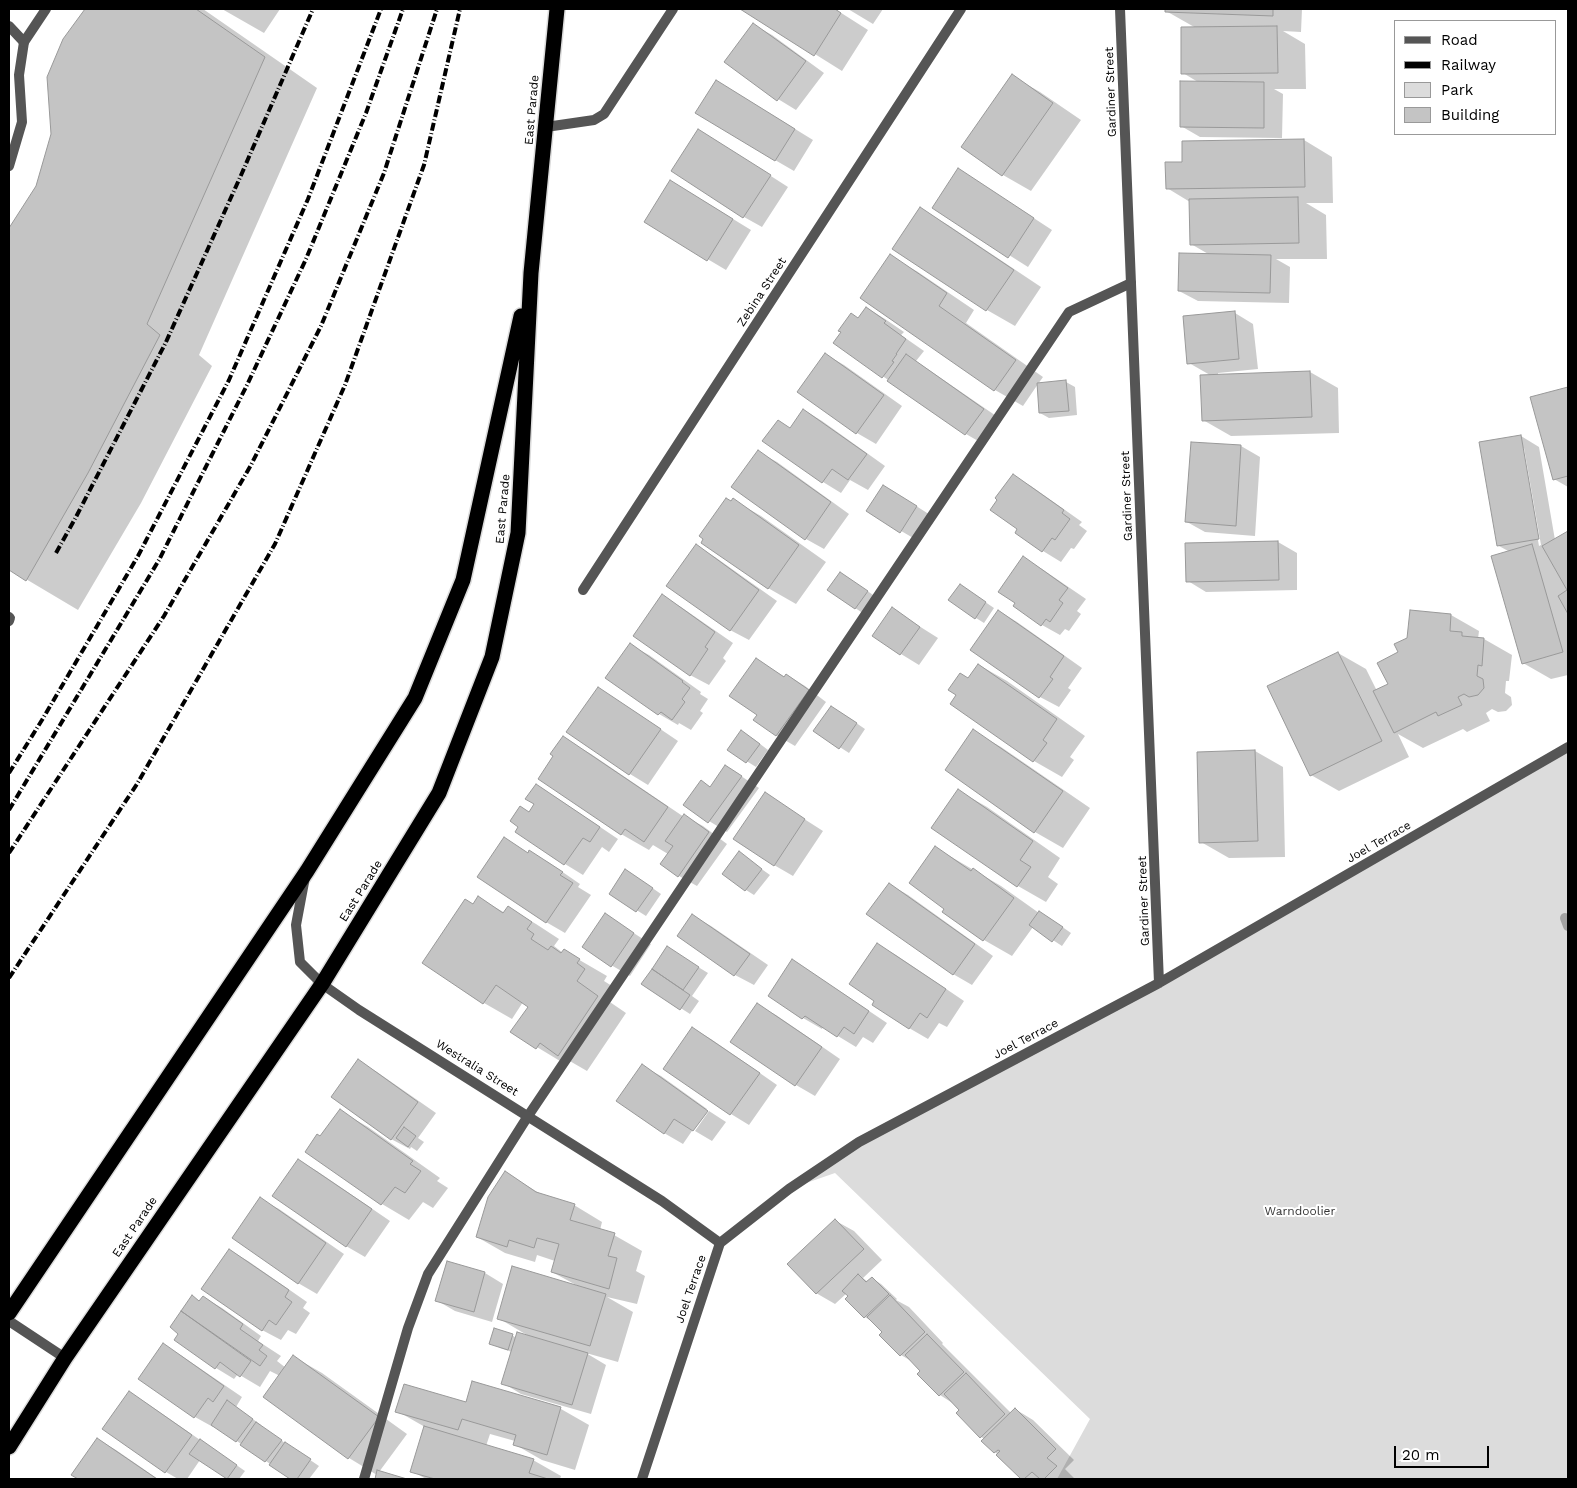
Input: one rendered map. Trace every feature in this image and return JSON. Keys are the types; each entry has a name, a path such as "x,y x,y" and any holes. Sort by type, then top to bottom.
{"highway":[{"name":"East Parade","path":"9,1447 65,1358 322,984 438,793 492,657 518,533 531,273 557,9"},
{"name":"East Parade","path":"9,1313 307,871 415,698 463,580 531,273"}],"street":[{"path":"9,166 22,122 19,75 24,42 46,9"},
{"path":"546,127 594,120 604,114 673,9"},
{"name":"Zebina Street","path":"583,590 961,9"},
{"name":"Gardiner Street","path":"1120,9 1159,983"},
{"path":"9,26 24,42"},
{"path":"364,1479 408,1328 428,1274 528,1116 1068,312 1131,283"},
{"path":"9,617 9,621"},
{"name":"Joel Terrace","path":"642,1479 720,1243 789,1189 858,1142 1159,983 1568,747"},
{"name":"Westralia Street","path":"307,871 296,925 300,962 322,984 359,1010 662,1201 720,1243"},
{"path":"9,1321 65,1358"}],"green space":[{"name":"Warndoolier","path":"1568,747 1568,1479 1057,1479 1090,1419 835,1173 789,1189 859,1142 1159,983"}],"building":[{"path":"85,9 196,9 265,57 147,324 160,335 88,473 26,581 9,570 9,228 36,186 51,134 47,77 63,39"},
{"path":"740,9 835,9 841,13 814,56"},
{"path":"1165,9 1273,9 1273,16 1165,12"},
{"path":"753,23 806,61 777,101 724,62"},
{"path":"1277,26 1278,73 1181,74 1181,27"},
{"path":"1012,74 1053,103 1002,176 961,147"},
{"path":"716,80 795,129 775,161 695,113"},
{"path":"1180,81 1264,82 1264,128 1180,127"},
{"path":"698,129 771,175 743,218 671,171"},
{"path":"1304,139 1305,187 1166,189 1165,162 1182,162 1182,141"},
{"path":"958,168 1034,218 1008,258 932,208"},
{"path":"670,180 733,219 707,261 644,222"},
{"path":"1298,197 1299,243 1190,245 1189,199"},
{"path":"920,207 1014,270 986,311 892,249"},
{"path":"1179,253 1271,255 1270,293 1178,291"},
{"path":"890,254 947,293 939,306 1016,360 994,391 860,298"},
{"path":"866,307 886,321 884,323 906,339 892,361 894,362 882,378 833,343 841,332 838,331 851,313 858,318"},
{"path":"1235,311 1239,359 1187,364 1183,316"},
{"path":"825,353 884,395 856,434 797,392"},
{"path":"906,354 984,409 965,435 887,381"},
{"path":"1310,371 1312,417 1202,421 1200,375"},
{"path":"1066,380 1069,411 1039,413 1037,383"},
{"path":"1568,387 1568,476 1553,480 1530,397"},
{"path":"803,409 867,454 848,480 832,469 822,483 762,441 778,420 790,428"},
{"path":"1521,435 1539,539 1497,546 1479,442"},
{"path":"1191,442 1241,445 1236,526 1185,522"},
{"path":"758,450 831,502 805,540 731,487"},
{"path":"1013,474 1064,510 1062,513 1070,519 1055,540 1052,538 1042,552 1015,533 1017,529 990,510 997,500 995,498"},
{"path":"883,485 917,506 900,533 866,511"},
{"path":"726,498 731,501 733,498 799,545 768,589 701,543 703,539 699,536"},
{"path":"1568,531 1568,614 1558,596 1567,590 1542,546"},
{"path":"1278,541 1279,580 1186,582 1185,543"},
{"path":"696,544 759,590 730,631 666,586"},
{"path":"1532,544 1563,652 1522,664 1491,556"},
{"path":"1023,556 1068,588 1059,600 1063,603 1050,622 1046,619 1041,626 1013,606 1015,603 998,592"},
{"path":"840,572 868,591 855,609 827,590"},
{"path":"960,584 986,602 975,619 948,600"},
{"path":"662,594 715,632 705,647 708,649 690,676 633,636"},
{"path":"892,607 920,627 900,655 872,636"},
{"path":"998,610 1064,656 1050,677 1053,679 1039,698 970,650"},
{"path":"1410,610 1451,614 1450,631 1462,632 1462,636 1484,638 1482,666 1478,665 1477,676 1483,679 1484,688 1478,695 1469,697 1464,694 1458,697 1462,705 1438,716 1436,712 1394,733 1373,691 1388,684 1377,663 1398,652 1394,644 1407,638"},
{"path":"630,643 690,688 682,699 685,702 672,720 661,712 658,715 605,678"},
{"path":"1338,652 1382,741 1310,776 1267,686"},
{"path":"756,658 784,677 786,674 809,690 776,736 753,720 757,715 729,696"},
{"path":"978,664 1057,719 1043,740 1047,743 1033,762 950,704 956,695 948,690 960,673 968,678"},
{"path":"598,687 661,729 629,775 566,732"},
{"path":"831,706 857,723 839,749 813,731"},
{"path":"973,729 1063,791 1034,833 945,770"},
{"path":"741,730 760,744 746,763 727,750"},
{"path":"563,736 668,807 644,842 625,829 621,835 538,779 553,756 550,754"},
{"path":"1255,750 1258,841 1199,843 1197,752"},
{"path":"725,765 742,776 708,823 683,805 701,780 710,787"},
{"path":"536,784 600,827 590,842 583,838 564,865 515,832 518,827 510,821 520,806 529,812 534,804 525,799"},
{"path":"958,789 1033,841 1020,860 1031,867 1017,887 931,828"},
{"path":"765,792 805,819 774,866 733,839"},
{"path":"684,814 709,832 678,877 660,864 673,846 665,841"},
{"path":"504,837 528,853 529,850 563,872 560,875 573,883 546,923 477,877"},
{"path":"935,846 971,871 973,868 1014,898 983,941 942,912 944,909 909,883"},
{"path":"739,851 762,869 745,891 722,874"},
{"path":"625,869 653,888 636,912 609,894"},
{"path":"889,883 975,944 953,975 866,914"},
{"path":"478,896 503,913 508,906 532,922 527,929 534,934 531,939 548,950 551,946 561,953 564,949 580,959 577,963 585,969 577,981 598,996 558,1056 540,1043 536,1049 510,1032 528,1007 496,985 483,1004 422,963 465,899 473,904"},
{"path":"1039,911 1063,927 1052,942 1029,925"},
{"path":"605,913 634,933 611,967 582,947"},
{"path":"692,914 750,954 734,976 677,936"},
{"path":"877,943 946,989 927,1018 920,1013 909,1029 872,1005 874,1001 849,984"},
{"path":"667,946 699,967 683,990 652,969"},
{"path":"792,959 869,1011 854,1034 844,1027 837,1037 805,1016 802,1019 768,996"},
{"path":"652,969 690,995 680,1010 641,984"},
{"path":"757,1003 822,1047 795,1086 730,1042"},
{"path":"692,1027 760,1073 730,1115 663,1069"},
{"path":"358,1059 418,1102 391,1140 331,1097"},
{"path":"642,1064 708,1111 693,1131 674,1119 664,1134 616,1101"},
{"path":"340,1109 413,1161 410,1164 421,1171 405,1193 395,1187 381,1205 305,1152 317,1134 320,1136"},
{"path":"404,1127 416,1136 408,1147 396,1138"},
{"path":"298,1159 372,1209 346,1247 272,1196"},
{"path":"505,1171 536,1192 575,1204 570,1220 615,1233 608,1256 617,1258 609,1289 551,1272 559,1244 537,1238 534,1248 509,1240 507,1247 476,1237 488,1197"},
{"path":"260,1197 326,1243 298,1284 232,1238"},
{"path":"835,1219 864,1249 816,1294 787,1264"},
{"path":"229,1249 289,1290 285,1297 292,1302 276,1325 269,1320 262,1331 201,1289"},
{"path":"447,1261 485,1272 474,1312 435,1301"},
{"path":"512,1266 606,1294 590,1346 497,1319"},
{"path":"858,1274 866,1282 872,1277 889,1294 864,1318 845,1299 848,1296 842,1291"},
{"path":"192,1295 199,1301 203,1296 243,1324 240,1329 263,1345 259,1350 267,1356 260,1366 181,1311"},
{"path":"890,1295 925,1332 900,1356 879,1335 882,1332 867,1317"},
{"path":"181,1311 251,1361 240,1377 220,1362 215,1369 174,1340 178,1334 170,1327"},
{"path":"494,1328 513,1334 508,1350 489,1344"},
{"path":"517,1332 588,1353 572,1405 501,1384"},
{"path":"927,1334 964,1372 939,1396 917,1374 920,1371 905,1355"},
{"path":"163,1343 224,1386 213,1402 208,1398 194,1418 138,1379"},
{"path":"293,1355 379,1417 348,1459 263,1397"},
{"path":"966,1373 1005,1414 980,1438 956,1413 959,1410 944,1394"},
{"path":"472,1381 561,1407 547,1455 513,1445 516,1435 462,1419 458,1430 395,1412 404,1384 466,1402"},
{"path":"129,1391 192,1435 165,1473 102,1429"},
{"path":"227,1400 253,1419 236,1442 211,1425"},
{"path":"1015,1408 1056,1449 1047,1458 1057,1466 1044,1479 1040,1479 1032,1472 1024,1479 1021,1479 996,1455 1000,1451 998,1450 994,1453 981,1441"},
{"path":"256,1422 282,1440 265,1462 240,1445"},
{"path":"424,1426 534,1459 529,1473 548,1479 435,1479 410,1472"},
{"path":"97,1438 157,1479 78,1479 71,1475"},
{"path":"200,1439 237,1465 227,1479 189,1454"},
{"path":"285,1442 311,1459 297,1479 290,1479 269,1465"},
{"path":"377,1470 407,1479 375,1479"}],"waterway":[{"path":"1565,918 1568,926"}],"railway":[{"path":"56,553 166,342 313,9"},
{"path":"9,773 138,556 229,380 308,199 381,9"},
{"path":"9,810 159,560 248,383 306,259 366,113 403,9"},
{"path":"9,853 164,616 251,465 321,326 384,173 437,9"},
{"path":"9,978 137,784 275,544 345,385 424,165 460,9"}]}
